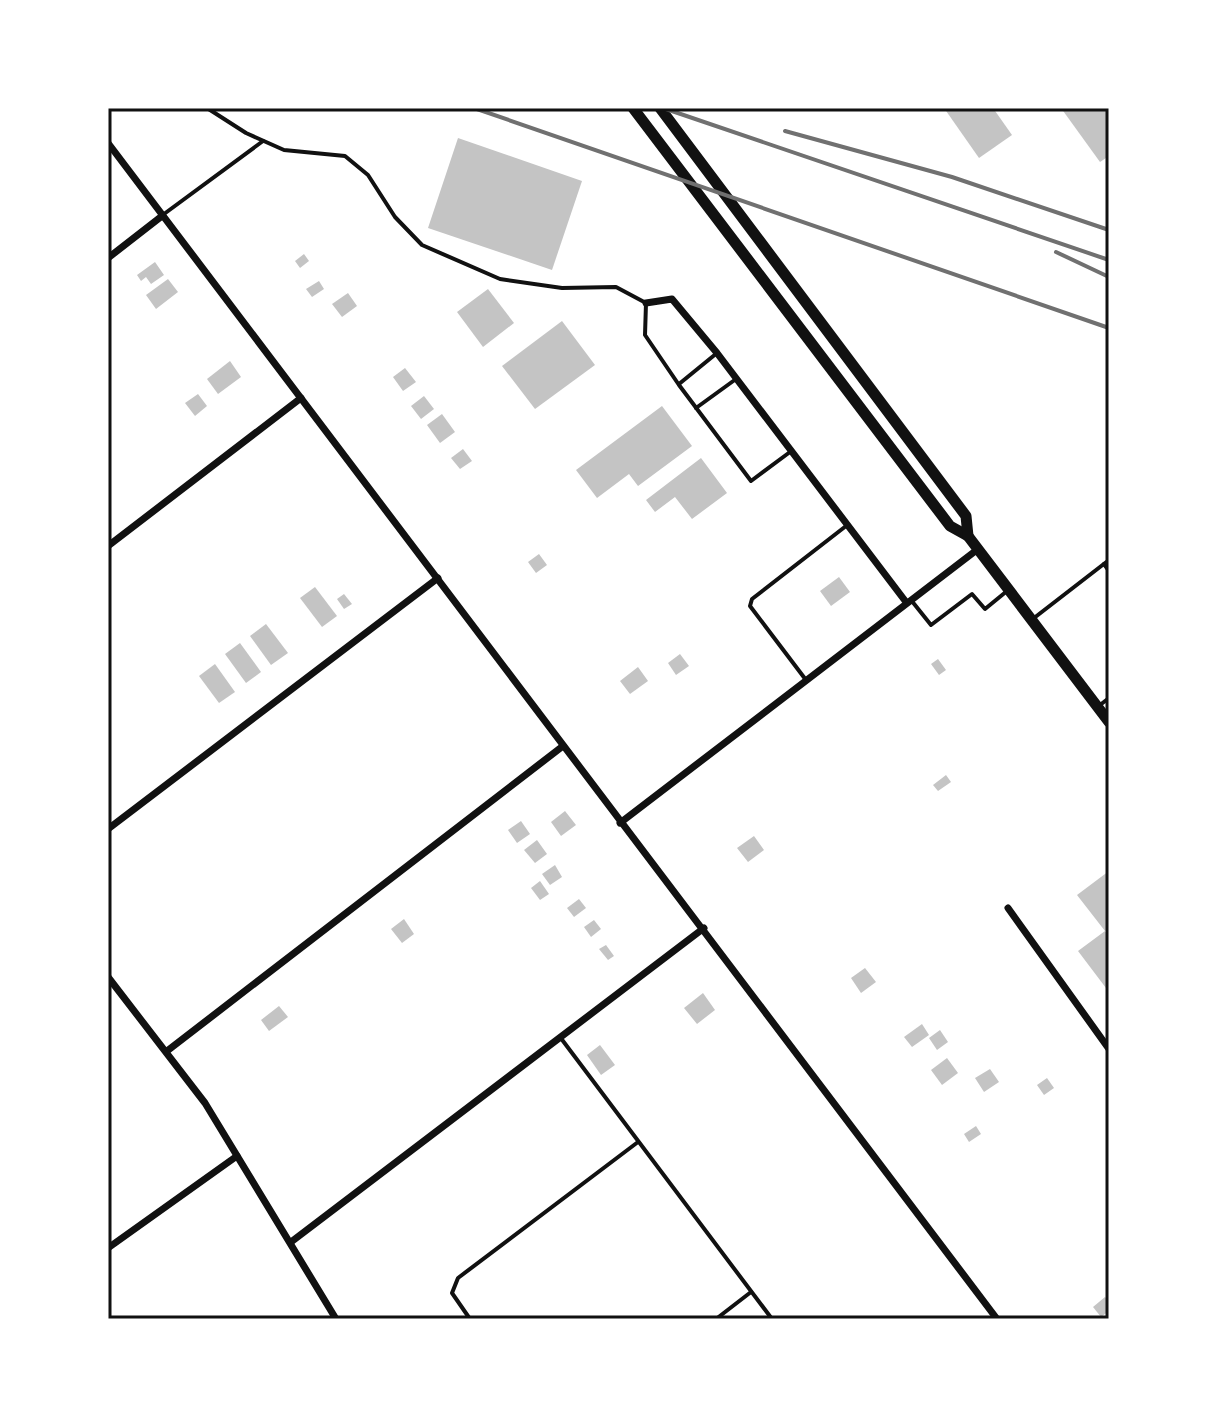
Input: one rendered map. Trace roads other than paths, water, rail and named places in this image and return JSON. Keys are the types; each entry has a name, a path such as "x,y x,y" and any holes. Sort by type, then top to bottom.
{"main road":[{"path":"633,108 950,526 968,536 1105,714"},
{"path":"660,108 966,516 968,536"}],"street":[{"path":"108,143 997,1319"},
{"path":"108,258 162,216"},
{"path":"646,303 672,299 717,353 846,526 908,601"},
{"path":"108,546 301,398"},
{"path":"620,823 978,549"},
{"path":"108,829 438,578"},
{"path":"167,1051 563,746"},
{"path":"1008,908 1109,1049"},
{"path":"291,1242 704,928"},
{"path":"108,977 205,1103 336,1319"},
{"path":"108,994 116,988"},
{"path":"108,1248 237,1156"}],"lane":[{"path":"207,108 284,150 345,156 368,175 395,217 422,245 500,279 562,288 616,287 646,303 645,335 751,481 790,452"},
{"path":"162,216 263,141"},
{"path":"679,385 717,353"},
{"path":"696,408 736,379"},
{"path":"806,680 750,606 752,599 846,526"},
{"path":"1032,620 1106,562 1109,571"},
{"path":"908,601 931,625 972,594 985,609 1009,590"},
{"path":"1105,714 1109,698"},
{"path":"560,1037 772,1319"},
{"path":"470,1319 452,1293 458,1278 638,1142"},
{"path":"716,1319 751,1292"}],"railway":[{"path":"474,108 1109,328"},
{"path":"663,108 1109,260"},
{"path":"785,131 952,177 1109,230"},
{"path":"1056,252 1109,277"}]}
